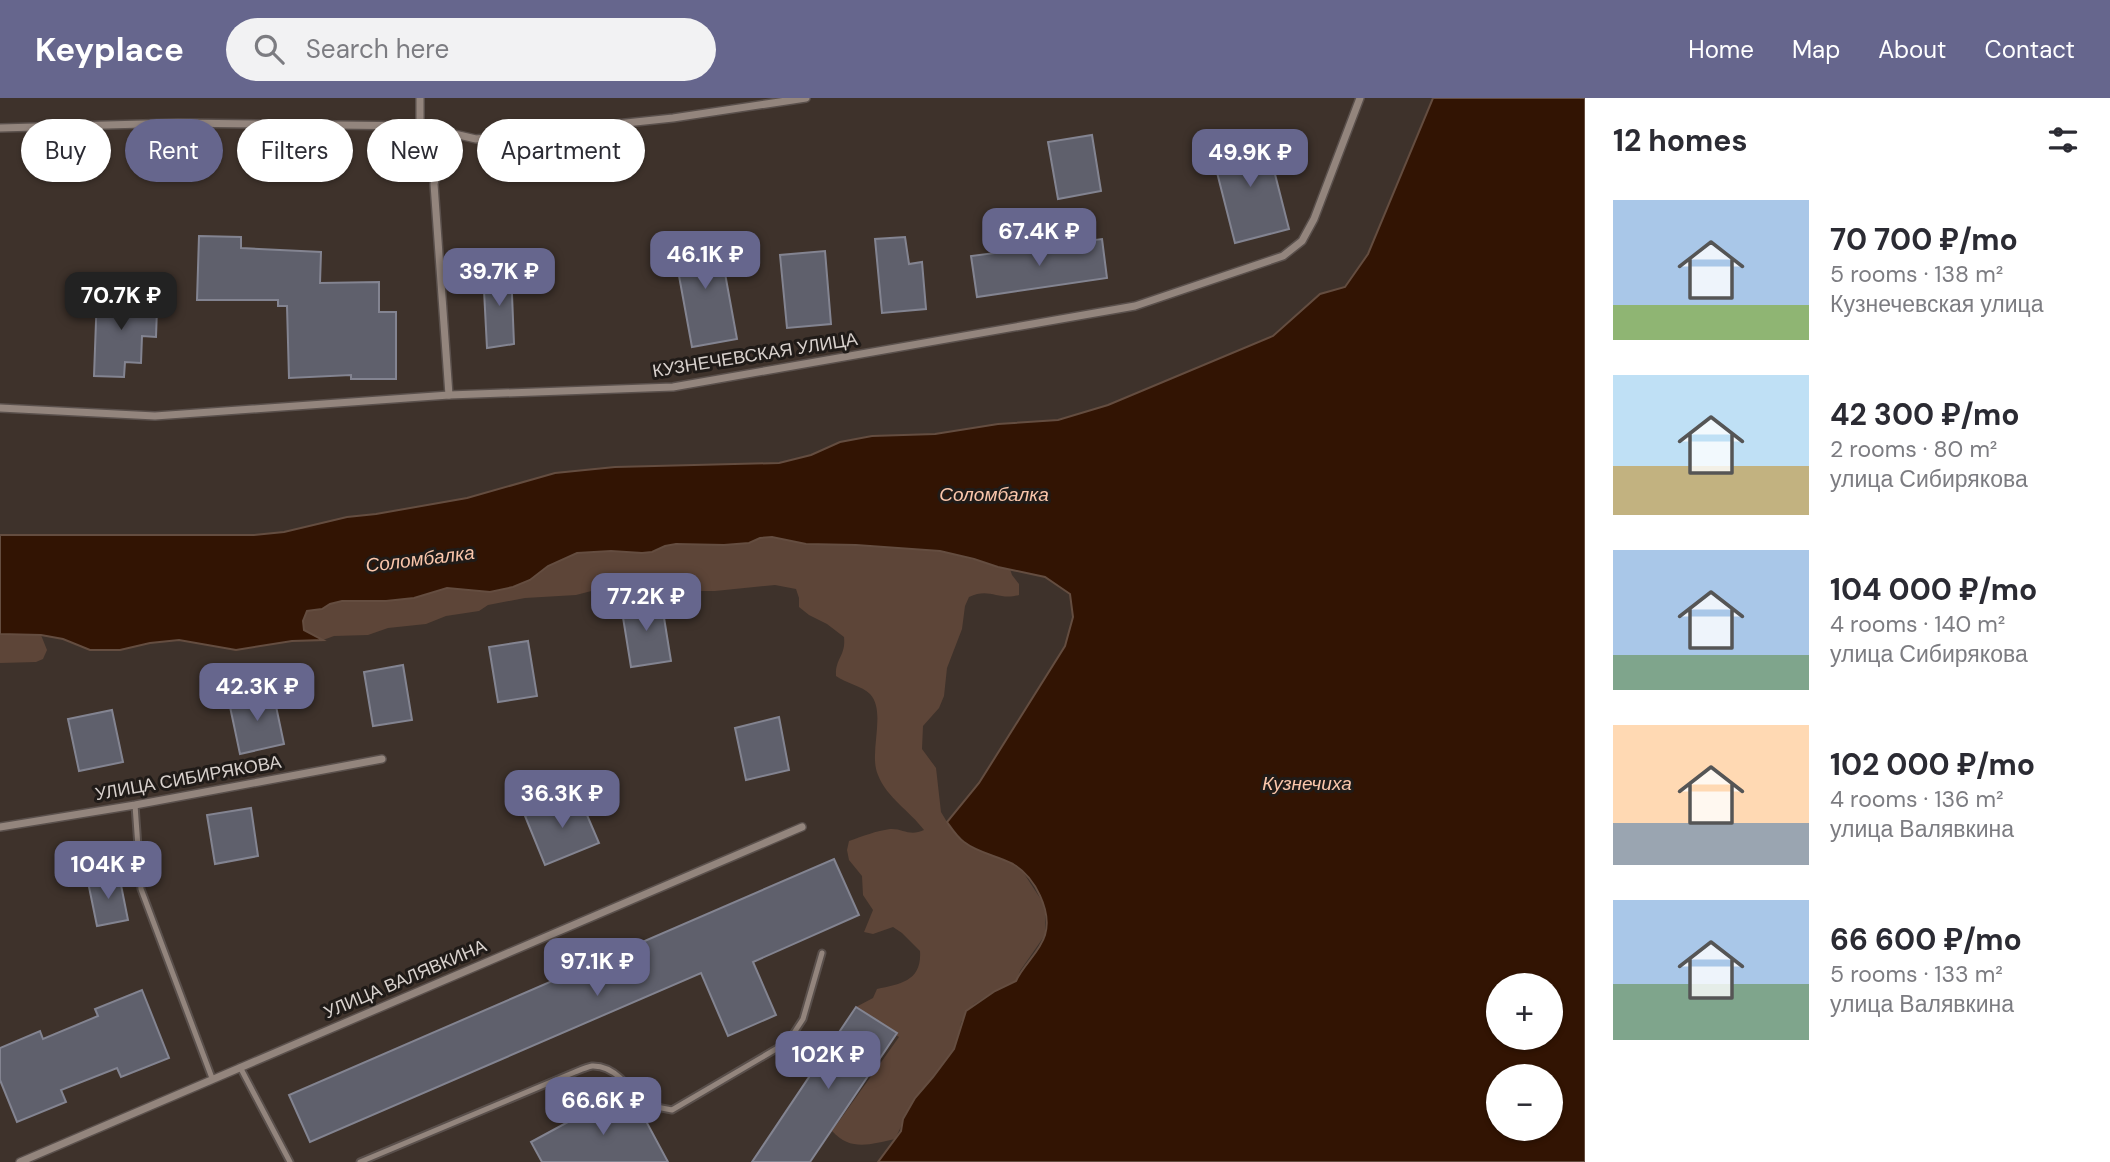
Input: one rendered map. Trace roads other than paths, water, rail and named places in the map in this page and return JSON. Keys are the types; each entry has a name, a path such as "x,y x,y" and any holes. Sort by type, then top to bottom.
{"street":[{"path":"420,98 420,119"},
{"path":"463,136 476,139 673,117 806,98"},
{"name":"КУЗНЕЧЕВСКАЯ УЛИЦА","path":"0,408 155,416 449,395 673,387 1135,306 1283,256 1302,241 1314,219 1360,98"},
{"path":"0,128 178,122 367,125"},
{"path":"435,182 449,395"},
{"name":"УЛИЦА СИБИРЯКОВА","path":"0,827 382,759"},
{"name":"УЛИЦА ВАЛЯВКИНА","path":"20,1162 802,827"}],"lane":[{"path":"135,805 141,889 212,1078"},
{"path":"360,1162 593,1066 612,1071 627,1084 641,1104 672,1110 788,1042 803,1019 822,953"},
{"path":"240,1067 290,1162"}],"water":[{"name":"Кузнечиха","path":"1433,98 1585,98 1585,1162 878,1162 901,1131 903,1119 915,1098 954,1049 966,1011 995,991 1016,981 1045,935 1047,926 1044,905 1028,877 1013,864 970,846 959,838 947,822 979,783 1065,646 1073,617 1070,594 1045,577 940,551 806,544 772,537 749,543 724,545 676,544 642,553 577,553 548,566 530,580 490,592 447,588 414,598 342,601 322,609 307,611 303,621 304,630 323,640 292,641 236,650 179,640 120,650 90,650 63,639 41,635 0,634 0,535 254,535 284,532 347,517 467,498 555,473 615,467 779,463 811,455 840,442 872,436 935,434 998,424 1058,420 1108,405 1273,336 1320,294 1345,287 1368,254"}],"water label":[{"name":"Соломбалка","path":"994,494"},
{"name":"Соломбалка","path":"420,559"}]}
